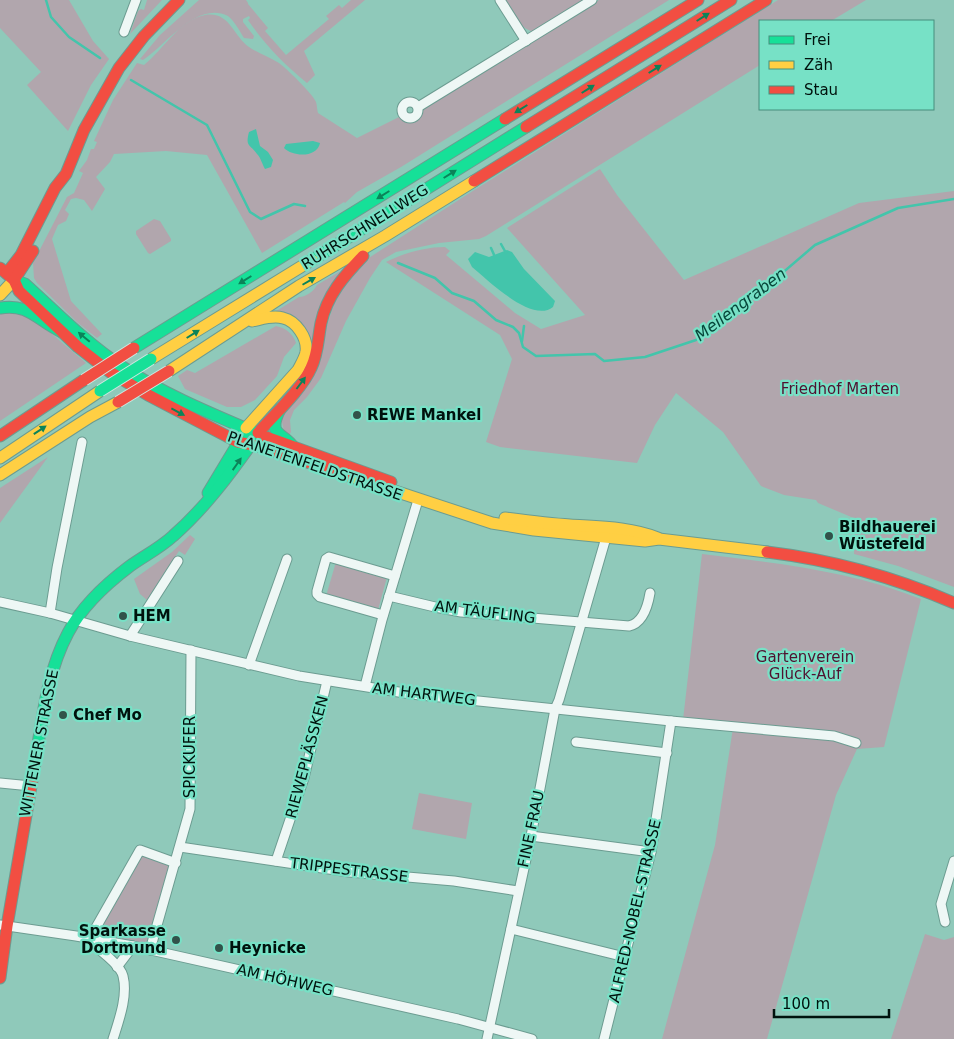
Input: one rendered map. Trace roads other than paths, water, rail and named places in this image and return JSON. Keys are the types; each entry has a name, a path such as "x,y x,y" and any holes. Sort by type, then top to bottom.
{"main road":[{"path":"0,295 5,275 28,259 56,207 64,189 66,174 84,130 119,68 144,36 179,0"},
{"name":"RUHRSCHNELLWEG","path":"1,435 134,348 698,0"},
{"name":"RUHRSCHNELLWEG","path":"0,458 151,359 731,0"},
{"path":"0,475 82,422 169,371 299,286 386,236 766,0"},
{"name":"WITTENER STRASSE","path":"0,978 3,926 53,666 66,634 91,601 110,584 171,538 213,496 258,433 301,384 311,369 316,354 324,312 333,291 353,265 386,236"},
{"name":"PLANETENFELDSTRASSE","path":"5,275 19,291 78,347 110,372 208,428 238,442 266,448 477,520 507,526 607,531"},
{"name":"PLANETENFELDSTRASSE","path":"5,275 25,284 84,337 122,367 182,401 319,457 480,512 506,518 582,526 645,541 659,539 787,555 848,566 892,579 954,603"},
{"path":"0,308 9,306 24,308 40,317 54,329 62,332"},
{"name":"WITTENER STRASSE","path":"200,508 246,428 304,361 306,348 301,332 290,320 275,316 239,326"},
{"path":"282,405 274,420 276,429 280,437 292,443 294,448"},
{"path":"208,428 223,448 223,465"}],"street":[{"path":"124,32 136,0"},
{"path":"500,0 526,41"},
{"path":"418,107 592,0"},
{"path":"50,613 82,442"},
{"path":"365,686 389,596 418,500"},
{"name":"FINE FRAU","path":"488,1039 531,836 555,709 607,531"},
{"path":"384,616 320,597 316,591 326,559 329,557 395,576"},
{"path":"249,665 287,559"},
{"path":"130,636 178,561"},
{"path":"582,621 633,625 648,606 650,593"},
{"name":"AM TÄUFLING","path":"389,596 461,612 582,621"},
{"name":"AM HARTWEG","path":"0,604 50,613 130,636 249,665 412,694 834,736 856,743"},
{"name":"SPICKUFER","path":"150,950 190,809 191,650"},
{"name":"RIEWEPLÄSSKEN","path":"276,861 304,778 327,680"},
{"name":"ALFRED-NOBEL-STRASSE","path":"604,1039 651,852 671,721"},
{"path":"576,742 667,753"},
{"path":"0,783 31,786"},
{"path":"531,836 651,852"},
{"name":"TRIPPESTRASSE","path":"180,847 349,872 454,881 518,891"},
{"path":"113,1039 124,998 123,976 117,967 86,938 140,850 176,863"},
{"path":"945,922 942,904 954,861"},
{"name":"AM HÖHWEG","path":"3,926 133,946 490,1027 532,1039"},
{"path":"511,929 625,957"},
{"path":"117,967 133,946"}],"waterway":[{"name":"Meilengraben","path":"46,0 51,17 69,37 100,58"},
{"path":"131,80 207,125 250,212 261,219 294,204 305,206"},
{"name":"Meilengraben","path":"398,263 435,278 452,293 474,301 496,320 513,327 519,333 523,347 536,356 595,354 604,361 645,357 696,340 759,293 815,245 898,208 954,199"},
{"path":"501,244 506,253"},
{"path":"491,248 495,257"},
{"name":"Meilengraben","path":"522,341 524,326"}],"place":[{"name":"REWE Mankel","path":"357,415"},
{"name":"Bildhauerei Wüstefeld","path":"829,536"},
{"name":"HEM","path":"123,616"},
{"name":"Chef Mo","path":"63,715"},
{"name":"Sparkasse Dortmund","path":"176,940"},
{"name":"Heynicke","path":"219,948"}],"park label":[{"name":"Friedhof Marten","path":"840,389"},
{"name":"Gartenverein Glück-Auf","path":"805,666"}]}
